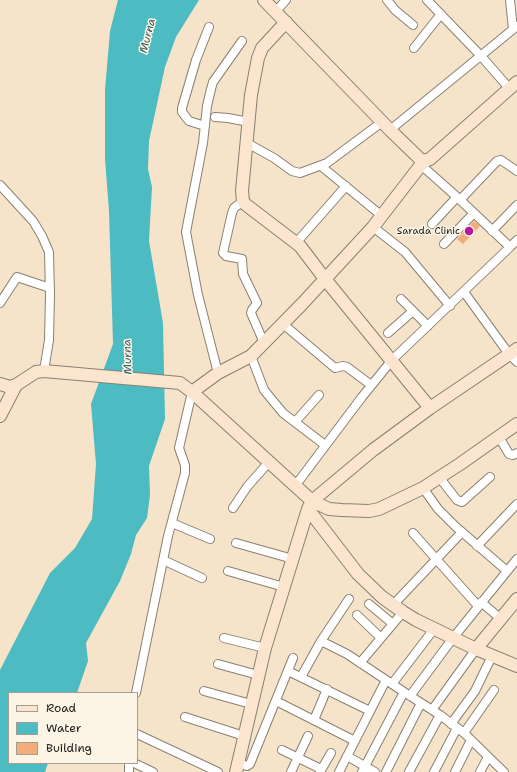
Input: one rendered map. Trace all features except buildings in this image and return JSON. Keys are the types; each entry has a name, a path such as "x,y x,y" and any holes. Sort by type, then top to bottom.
{"street":[{"path":"264,0 420,159 422,163 510,247"},
{"path":"276,11 286,0"},
{"path":"387,0 413,25"},
{"path":"247,143 274,158 296,173 321,166 386,126 481,56 515,27 510,0"},
{"path":"136,692 163,560 186,473 179,448 192,392 218,373 251,356 283,324 373,227 422,163 430,159 514,89 429,1"},
{"path":"414,48 441,14"},
{"path":"286,22 262,48 258,58 251,95 248,122 242,191 243,201 296,243 430,408"},
{"path":"205,126 189,121 182,112 182,108 196,60 209,27"},
{"path":"218,373 198,295 186,237 203,143 206,106 213,82 242,41"},
{"path":"215,117 248,122"},
{"path":"432,224 497,161 501,160 517,171"},
{"path":"321,166 382,216"},
{"path":"0,185 33,221 46,244 49,259 50,288 49,340 44,371"},
{"path":"296,243 346,186"},
{"path":"243,201 234,208 232,213 223,253 226,256 242,259 243,274 257,303 251,313 264,343"},
{"path":"492,231 517,204"},
{"path":"444,244 474,213"},
{"path":"373,227 405,252 450,306"},
{"path":"295,486 371,385 392,360 450,306 517,240"},
{"path":"0,303 17,277 50,288"},
{"path":"243,768 244,736 258,675 292,559 310,505 373,450 430,408 514,355 464,292"},
{"path":"402,299 428,326"},
{"path":"388,333 413,311"},
{"path":"283,324 333,367 337,368 347,366 371,385"},
{"path":"251,356 264,390 295,422 326,445"},
{"path":"0,384 10,387 16,386 36,372 44,371 180,383 192,392 295,486 358,574 398,608 434,629 517,666"},
{"path":"0,416 16,386"},
{"path":"295,422 319,395"},
{"path":"310,505 329,509 369,511 379,509 423,488 517,424"},
{"path":"499,437 509,454 517,453"},
{"path":"233,508 247,487 269,462"},
{"path":"439,477 457,500 462,502 490,477"},
{"path":"423,488 438,509 477,546 507,571"},
{"path":"477,546 517,504"},
{"path":"172,523 210,540"},
{"path":"360,663 392,624 398,608 436,560 462,532"},
{"path":"413,533 436,560 480,604 501,619"},
{"path":"236,543 292,559"},
{"path":"364,769 407,694 517,559"},
{"path":"163,560 202,578"},
{"path":"228,571 284,587"},
{"path":"301,677 321,641 349,599"},
{"path":"432,710 476,649 517,599"},
{"path":"369,604 392,624"},
{"path":"357,615 381,638"},
{"path":"339,772 370,711 389,682 434,629"},
{"path":"224,638 265,648"},
{"path":"321,641 360,663 440,715 464,733 504,772"},
{"path":"434,772 454,726 475,691 492,656"},
{"path":"243,768 276,702 293,658"},
{"path":"218,664 258,675"},
{"path":"288,671 370,711"},
{"path":"314,720 327,689"},
{"path":"464,733 494,690"},
{"path":"204,691 251,704"},
{"path":"276,702 355,741"},
{"path":"386,772 421,703"},
{"path":"409,772 440,715"},
{"path":"185,716 244,736"},
{"path":"138,734 218,772"},
{"path":"291,772 308,736"},
{"path":"455,772 471,740"},
{"path":"282,750 320,770 331,753"},
{"path":"347,756 364,769 375,772"},
{"path":"480,772 488,756"},
{"path":"136,764 153,772"}],"water":[{"name":"Murna","path":"118,0 199,0 176,37 165,67 149,141 148,169 152,187 149,241 163,323 165,419 149,466 150,495 147,518 136,535 131,554 120,581 86,643 88,661 77,692 8,692 8,764 48,764 45,772 0,772 0,670 50,573 75,548 92,519 96,464 91,404 113,344 109,211 105,159 105,90 110,31"}],"place":[{"name":"Sarada Clinic","path":"469,231"}]}
